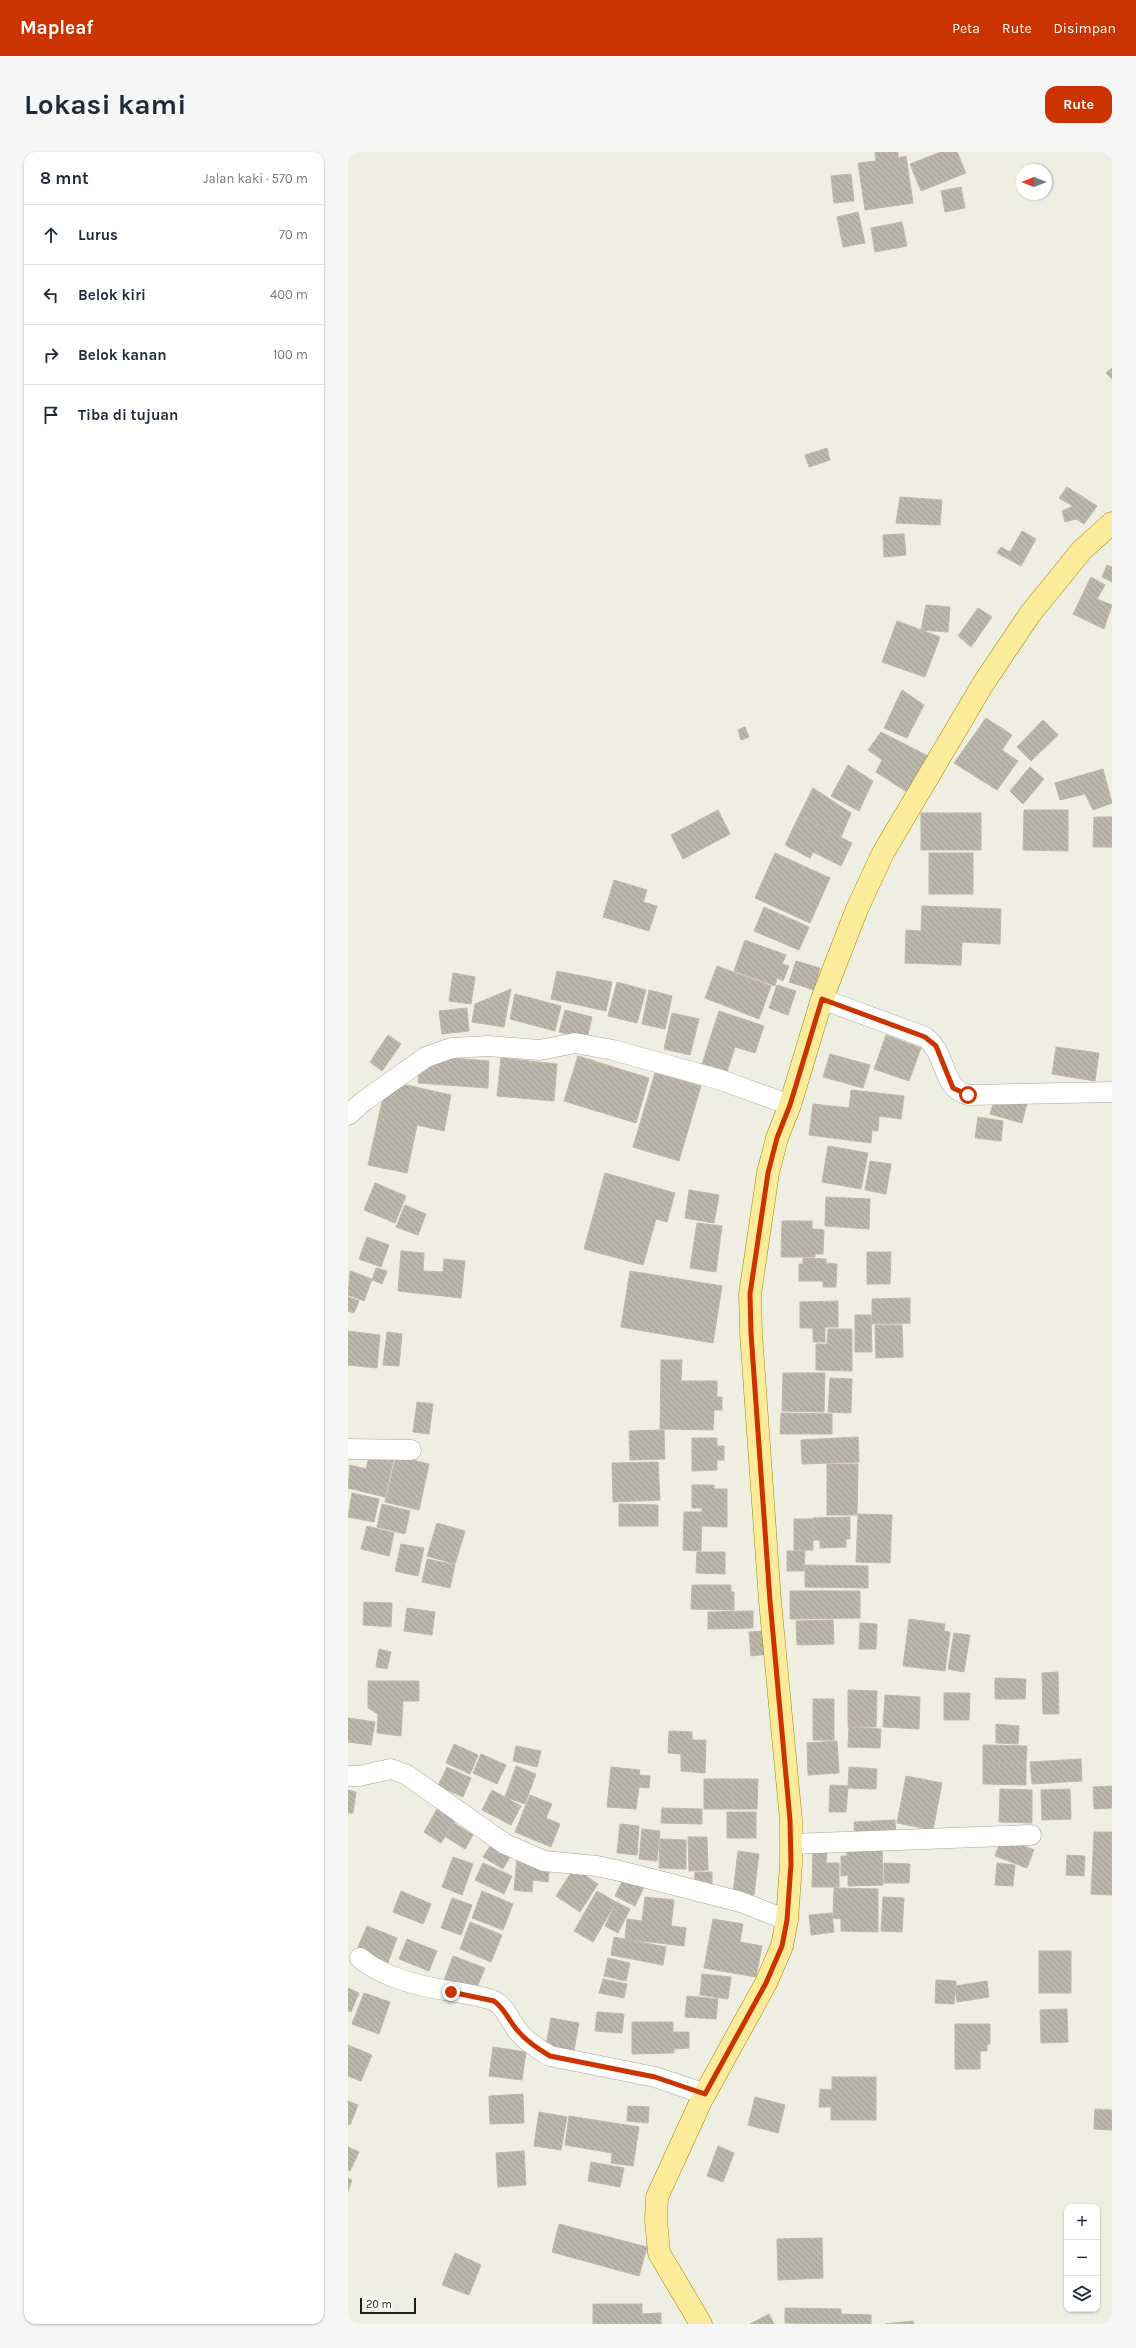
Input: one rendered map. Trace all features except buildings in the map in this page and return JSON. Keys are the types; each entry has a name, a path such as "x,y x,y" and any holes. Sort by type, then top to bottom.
{"main road":[{"path":"702,2324 659,2253 656,2220 657,2197 705,2094 766,1983 782,1946 787,1920 791,1844 790,1820 770,1601 751,1333 750,1294 768,1173 777,1138 790,1105 822,999 857,909 883,854 983,684 1030,614 1082,550 1112,523"}],"street":[{"path":"822,999 925,1037 936,1046 952,1084 960,1093 968,1095 1112,1092"},
{"path":"348,1115 382,1087 426,1057 452,1048 488,1046 540,1050 574,1043 613,1050 721,1080 790,1105"},
{"path":"348,1449 411,1450"},
{"path":"348,1776 360,1776 391,1769 407,1775 505,1844 544,1861 597,1866 620,1871 741,1902 787,1920"},
{"path":"791,1844 1031,1836"},
{"path":"360,1958 372,1968 426,1988 476,1996 494,2001 500,2005 518,2031 535,2048 550,2056 655,2077 705,2094"}],"route":[{"path":"451,1992 476,1996 494,2001 500,2005 518,2031 535,2048 550,2056 655,2077 705,2094 766,1983 782,1946 787,1920 791,1864 790,1820 770,1601 751,1333 750,1294 768,1173 777,1138 790,1105 822,999 925,1037 936,1046 953,1088 960,1093 968,1095"}]}
